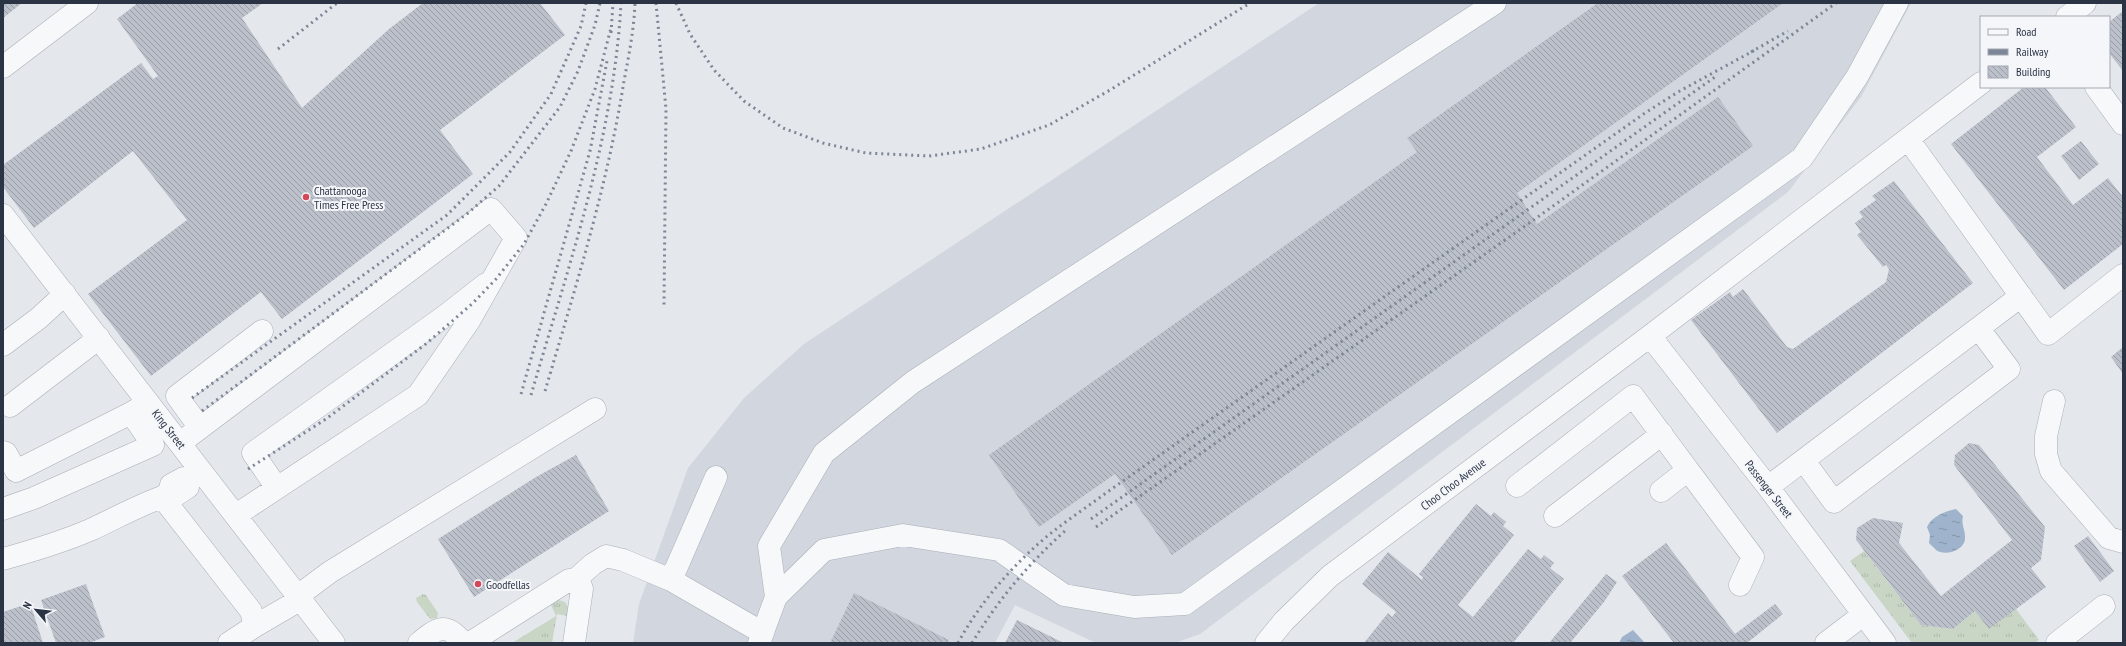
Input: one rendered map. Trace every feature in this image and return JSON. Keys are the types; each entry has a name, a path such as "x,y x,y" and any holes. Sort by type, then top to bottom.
{"street":[{"path":"3,67 87,3"},
{"path":"776,597 769,546 824,453 913,382 1495,3"},
{"path":"575,580 593,564 606,556 623,560 671,580 761,638 776,597 824,550 903,535 999,550 1064,595 1134,607 1185,604 1802,158 1857,77 1897,3"},
{"path":"2068,16 2085,3"},
{"name":"Choo Choo Avenue","path":"1266,643 1284,621 1330,576 1650,336 1980,84"},
{"path":"2097,88 2123,124"},
{"path":"1908,139 2048,334 2123,275"},
{"path":"180,443 491,209 516,238 469,321 418,395 236,515"},
{"name":"King Street","path":"3,215 99,338 140,408 180,443 196,476 236,515 299,595 326,640"},
{"path":"277,488 253,453 445,316 494,276"},
{"path":"3,345 39,318 64,294"},
{"path":"1768,487 2022,296"},
{"path":"1804,461 1834,502 2009,368 1979,329"},
{"path":"200,428 177,396 262,331"},
{"name":"Passenger Street","path":"1650,336 1768,487 1885,643"},
{"path":"10,406 99,338"},
{"path":"1517,486 1633,396 1753,557 1740,585"},
{"path":"2054,401 2046,436 2046,454 2050,471 2109,538 2123,542"},
{"path":"3,452 6,453 10,474 140,408 153,444 34,498 3,509"},
{"path":"228,643 291,605 299,595 330,572 595,409"},
{"path":"1555,516 1662,434"},
{"path":"1661,491 1688,470"},
{"path":"3,559 47,546 146,503 166,495 176,494 188,487 196,476"},
{"path":"671,580 716,477"},
{"path":"166,495 251,611 256,626"},
{"path":"470,643 569,580 575,580 580,583 582,589 574,643"},
{"path":"2057,643 2104,606"},
{"path":"1826,643 1863,615"},
{"path":"419,643 440,628 446,628 453,632 463,643"}],"shaded area":[{"path":"1319,3 1911,3 1861,97 1788,192 1200,634 1175,643 1096,643 1015,605 995,643 633,643 639,604 688,468 744,398 804,344"}],"green space":[{"path":"1864,551 1921,625 1953,629 1975,611 2016,609 2039,640 2035,643 1912,643 1850,561"},
{"path":"423,594 426,595 438,613 437,618 430,619 417,602 416,598"},
{"path":"559,600 565,602 571,611 567,616 557,614 552,643 512,643 556,616 551,602"}],"water":[{"path":"1956,509 1963,516 1962,522 1965,534 1964,542 1959,549 1944,553 1940,552 1929,543 1930,535 1927,527 1932,520 1939,515"},
{"path":"1633,630 1645,643 1619,643 1622,637"}],"building":[{"path":"3,3 22,3 3,18"},
{"name":"Chattanooga Times Free Press","path":"138,3 263,3 242,18 302,108 389,29 423,3 540,3 565,35 440,130 473,174 282,319 261,292 151,376 88,294 187,220 133,151 34,228 3,187 3,165 141,63 153,79 158,76 117,19"},
{"path":"1598,3 1783,3 1517,193 1537,224 1718,97 1753,146 1172,555 1115,474 1039,527 989,455 1417,152 1407,138"},
{"path":"2123,11 2123,71 2110,54 2110,21"},
{"path":"2023,88 2046,88 2076,127 2037,157 2073,205 2108,178 2123,197 2123,244 2064,290 1951,144"},
{"path":"2081,141 2099,164 2079,180 2061,156"},
{"path":"1894,181 1973,283 1777,433 1691,320 1730,292 1733,297 1743,289 1787,347 1793,349 1886,282 1889,269 1886,265 1883,267 1857,235 1861,232 1855,223 1863,217 1859,212 1876,200 1872,196"},
{"path":"2123,347 2123,374 2111,357"},
{"path":"1969,443 1979,445 2045,527 2041,560 2031,568 2046,587 1989,629 1975,611 1953,629 1921,625 1856,540 1857,528 1873,518 1903,523 1899,543 1941,596 2012,540 1954,465 1955,455"},
{"path":"576,455 609,511 474,597 438,539 536,477"},
{"path":"1476,504 1491,516 1494,512 1506,522 1503,526 1514,535 1458,605 1473,617 1528,549 1541,559 1544,555 1554,563 1550,568 1564,579 1513,643 1364,643 1388,613 1392,617 1396,612 1362,584 1388,552 1422,580 1423,577 1419,574"},
{"path":"2088,536 2114,571 2100,582 2074,546"},
{"path":"1666,543 1735,634 1775,604 1783,614 1747,643 1674,643 1622,576"},
{"path":"1606,574 1617,582 1604,602 1570,643 1549,643"},
{"path":"86,584 105,637 89,643 56,643 41,600"},
{"path":"854,593 949,640 947,643 830,643"},
{"path":"30,603 43,643 3,643 3,612"},
{"path":"1017,620 1064,643 1005,643"}],"railway":[{"path":"278,49 337,3"},
{"path":"192,398 447,215 510,152 551,94 581,26 586,3"},
{"path":"202,411 468,213 499,186 560,107 578,71 595,25 600,3"},
{"path":"611,33 613,3"},
{"path":"531,395 574,250 599,152 617,53 621,3"},
{"path":"545,391 568,314 609,160 634,22 635,3"},
{"path":"656,3 666,109 664,305"},
{"path":"676,3 690,34 714,70 744,101 783,128 823,143 866,153 929,156 981,149 1049,125 1110,90 1250,3"},
{"path":"1096,527 1535,219 1836,3"},
{"path":"248,469 326,419 427,343 473,303 496,279 524,244 546,204 571,151 595,89 611,28"},
{"path":"1751,52 1788,31"},
{"path":"958,643 974,616 1014,567 1037,545 1062,525 1645,113 1678,92 1755,50"},
{"path":"521,394 590,151 607,61"},
{"path":"1091,519 1715,77"},
{"path":"972,643 992,612 1014,583 1026,569 1066,530"}],"place":[{"name":"Chattanooga Times Free Press","path":"306,197"},
{"name":"Goodfellas","path":"478,584"}]}
